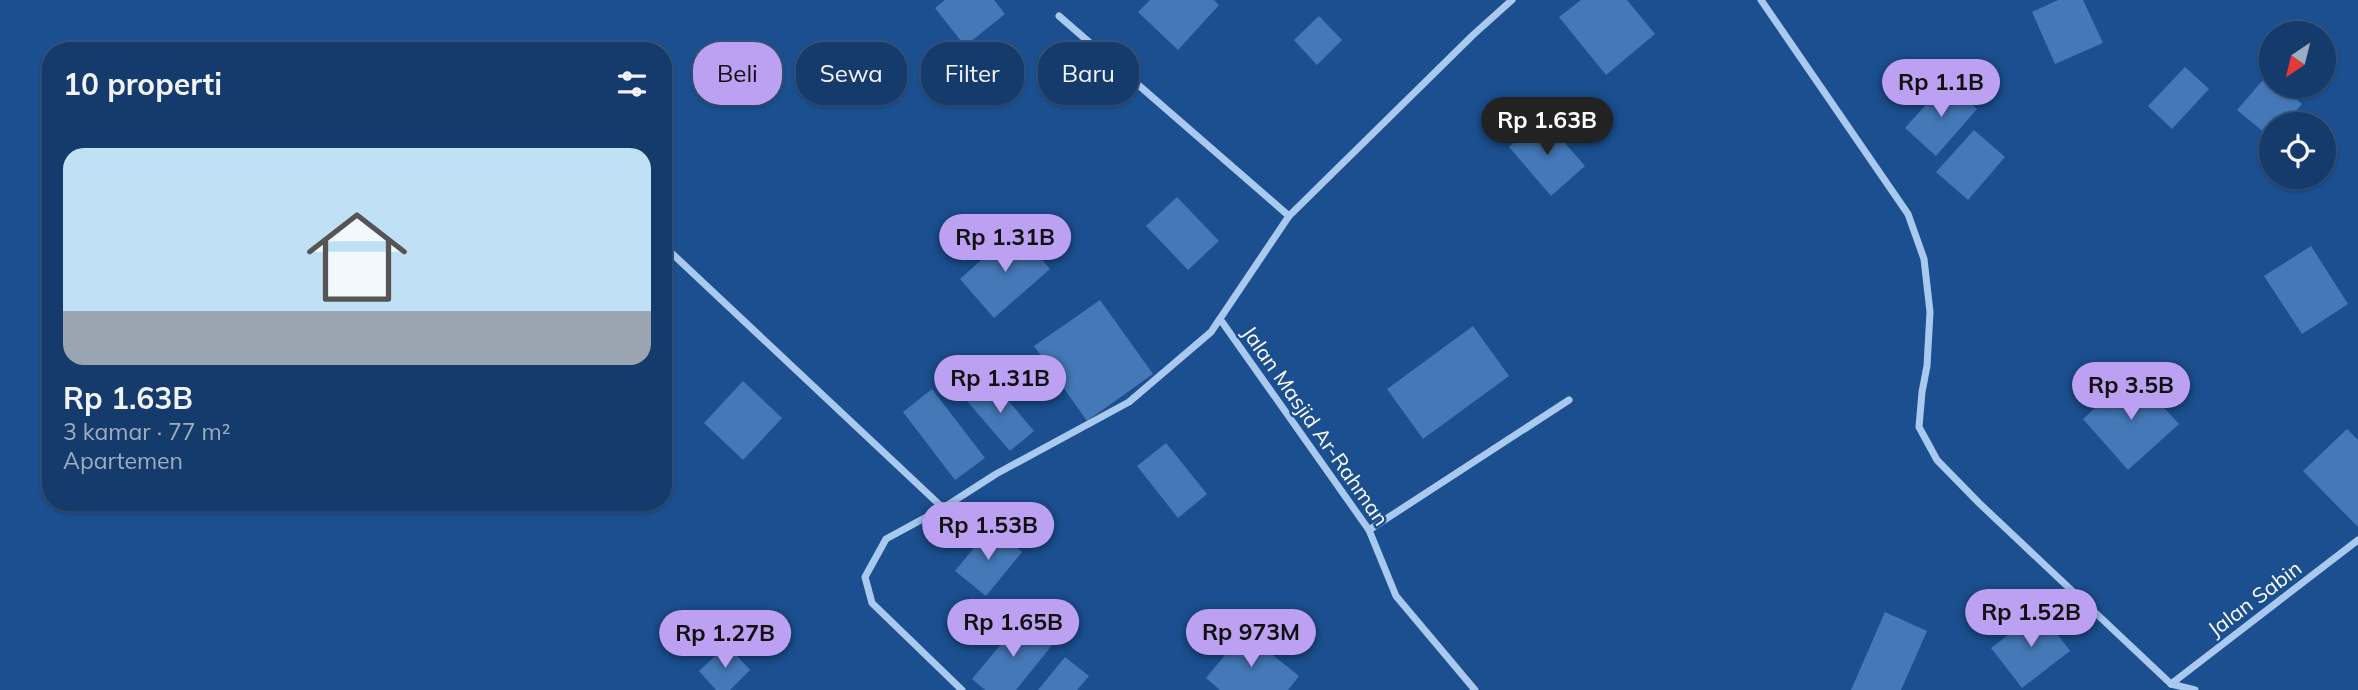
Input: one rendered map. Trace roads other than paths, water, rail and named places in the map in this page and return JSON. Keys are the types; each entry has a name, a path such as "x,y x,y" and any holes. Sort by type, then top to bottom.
{"street":[{"path":"962,690 872,604 866,577 886,539 943,508 996,474 1129,402 1211,332 1289,216 1512,0"},
{"path":"1761,0 1908,214 1924,259 1930,312 1927,366 1919,427 1937,460 2171,684 2195,690"},
{"path":"1059,16 1289,216"},
{"path":"672,252 943,508"},
{"name":"Jalan Masjid Ar-Rahman","path":"1220,319 1369,530 1396,596 1475,690"},
{"path":"1369,530 1569,400"},
{"name":"Jalan Sabin","path":"2171,684 2358,540"}]}
